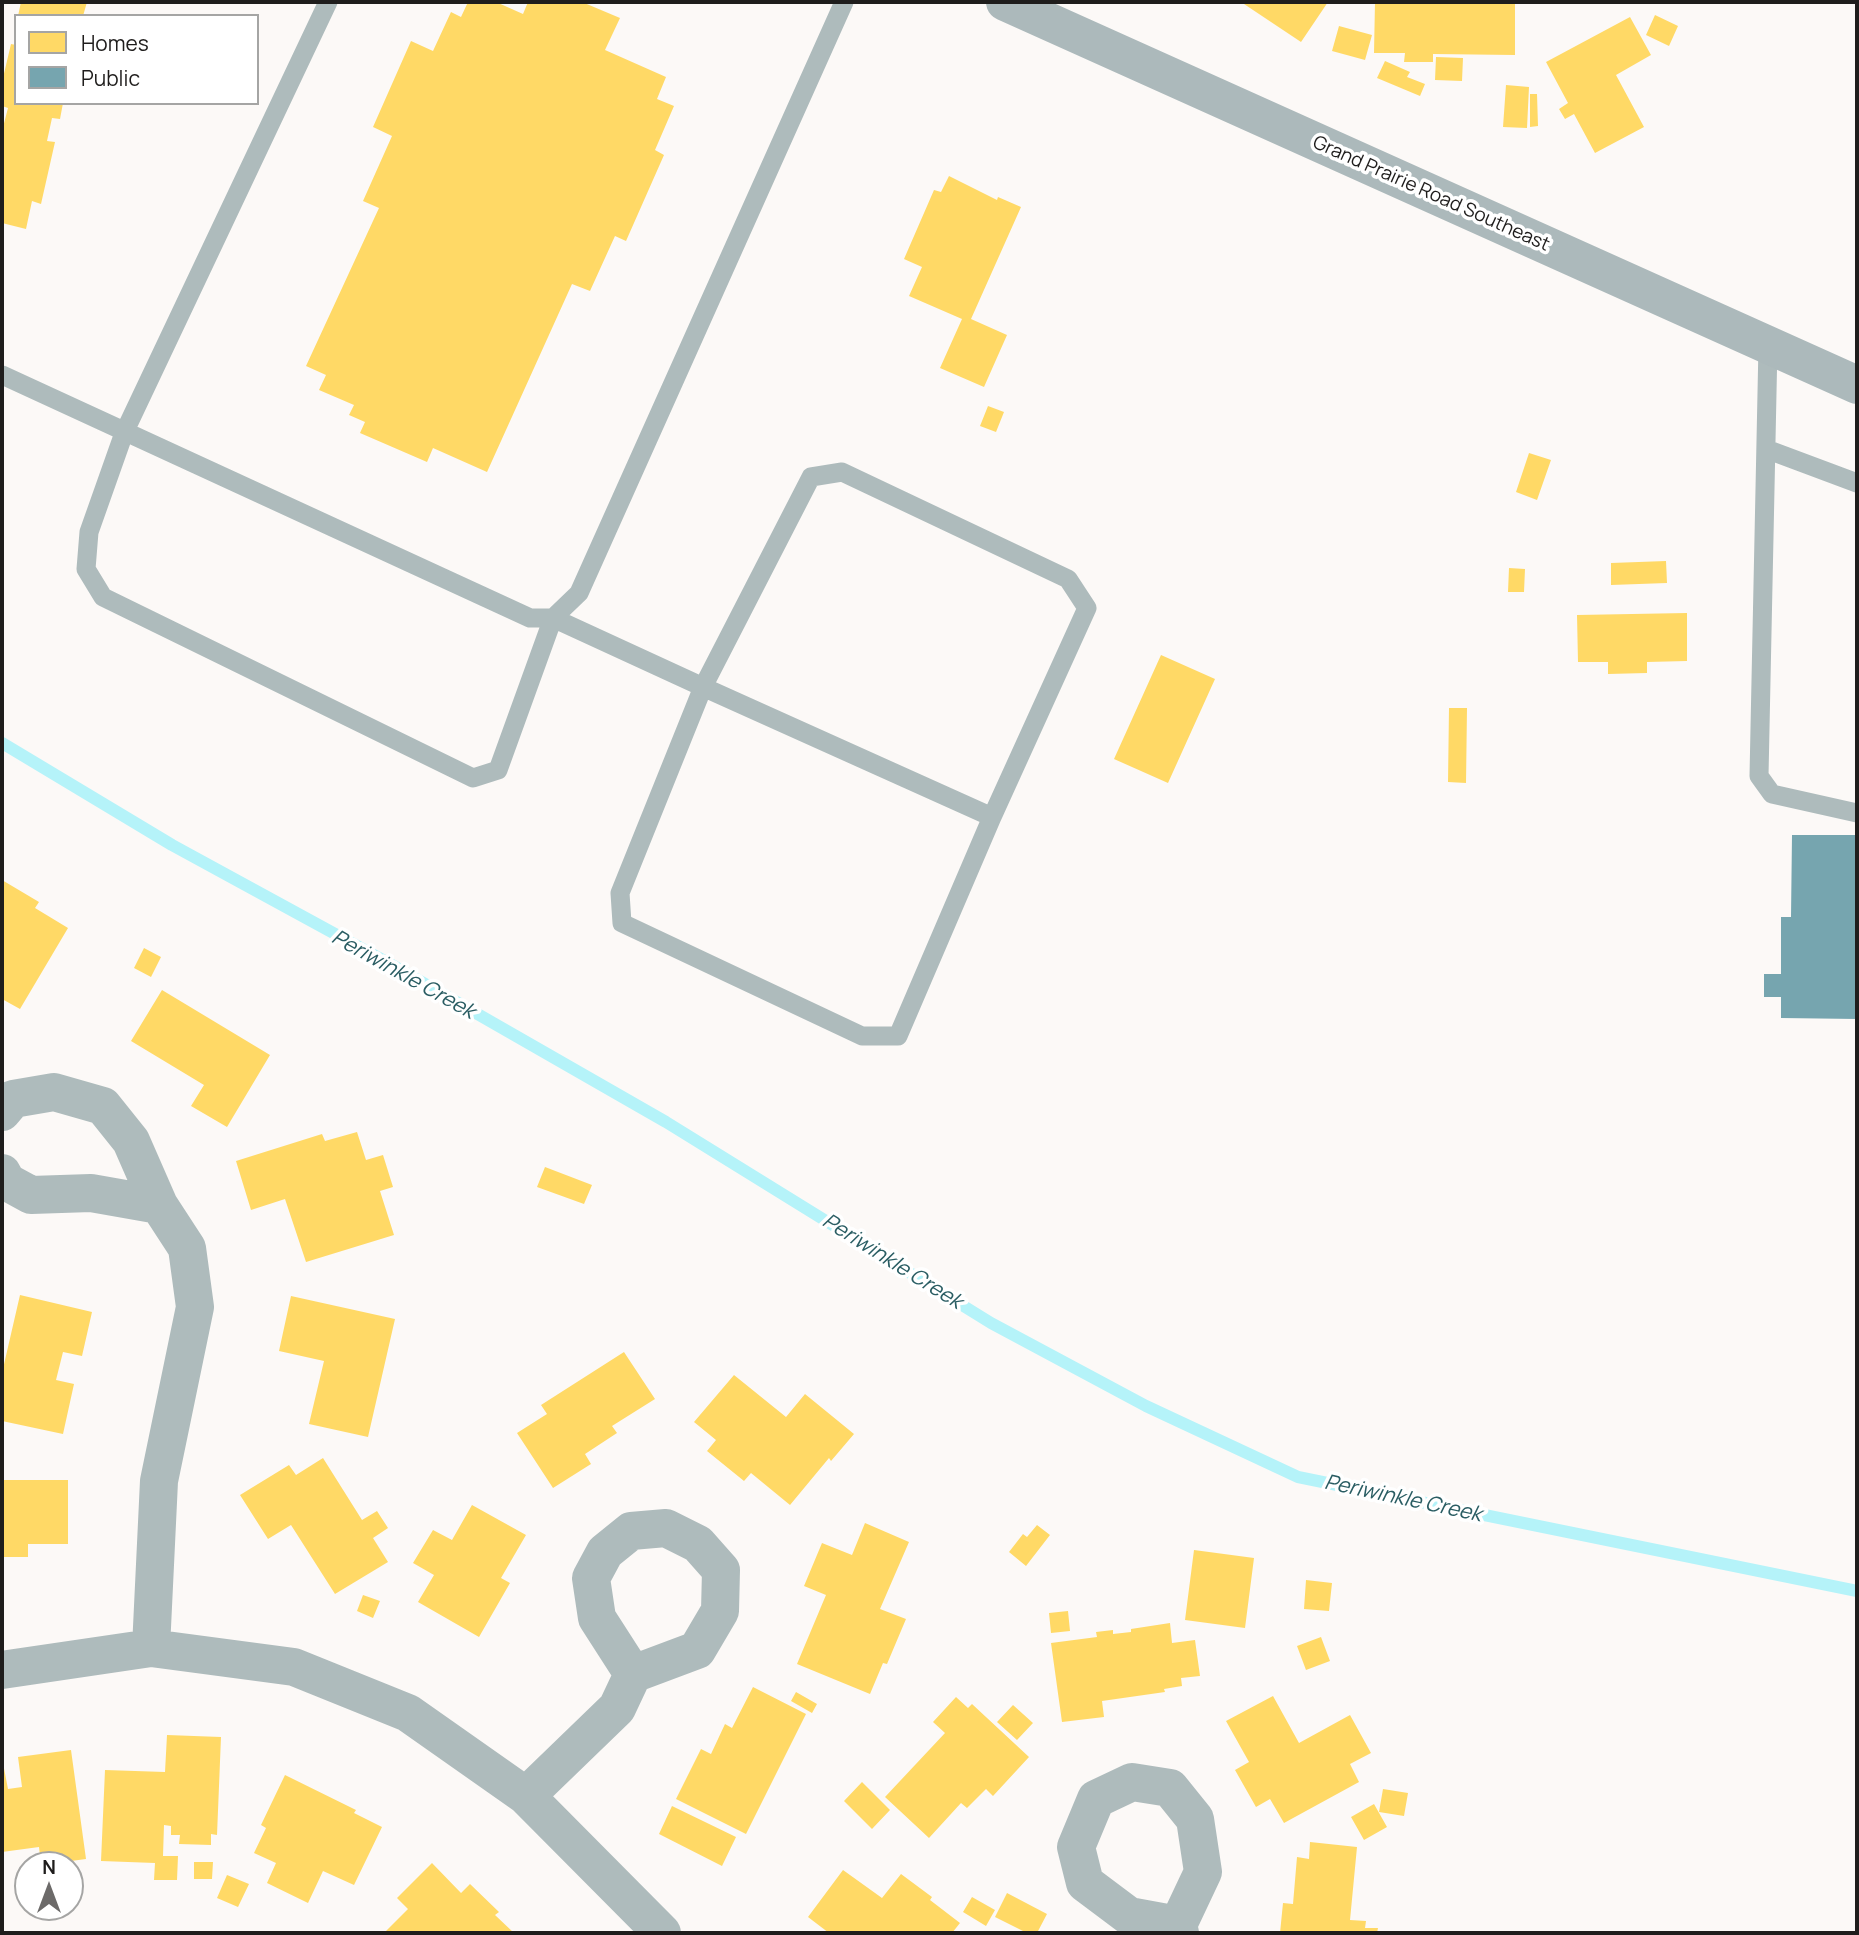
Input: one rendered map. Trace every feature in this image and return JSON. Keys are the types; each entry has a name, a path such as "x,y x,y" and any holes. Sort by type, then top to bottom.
{"main road":[{"name":"Grand Prairie Road Southeast","path":"1005,2 1857,386"}],"street":[{"path":"2,1112 13,1100 54,1093 103,1106 131,1141 159,1205 187,1248 195,1307 159,1481 151,1648"},
{"path":"2,1173 7,1182 31,1195 91,1193 159,1205"},
{"path":"2,1670 151,1648 294,1667 408,1713 526,1796 662,1933"},
{"path":"526,1796 617,1708 633,1674"}],"lane":[{"path":"328,2 124,433 89,532 86,569 103,597 473,778 498,770 553,618 579,593 844,2"},
{"path":"1768,345 1759,776 1772,794 1857,813"},
{"path":"2,375 530,618 553,618 992,817"},
{"path":"1766,449 1857,482"},
{"path":"842,472 1068,579 1087,608 992,817 898,1036 862,1036 622,923 620,893 704,687 811,477 842,472"}],"building: Homes":[{"path":"21,2 87,2 84,14 18,14"},
{"path":"468,2 496,2 523,14 528,2 582,2 620,18 605,50 666,77 657,99 674,106 655,150 664,155 626,241 615,236 590,291 572,284 487,472 433,448 427,462 360,433 365,422 349,415 354,405 319,390 326,375 306,366 379,208 363,201 392,136 373,127 411,41 433,51 451,12 461,17"},
{"path":"1241,2 1328,2 1301,42"},
{"path":"1375,2 1515,2 1515,55 1433,54 1433,62 1404,62 1405,53 1374,53"},
{"path":"1655,15 1678,26 1669,46 1646,35"},
{"path":"1630,17 1651,55 1616,75 1644,127 1595,153 1574,114 1565,119 1559,109 1568,103 1546,62"},
{"path":"1339,26 1372,35 1365,60 1332,51"},
{"path":"11,44 14,45 14,105 63,105 60,119 52,118 47,141 55,142 41,204 32,201 26,229 2,223 2,131 8,108 2,106 2,82"},
{"path":"1436,57 1463,58 1462,81 1435,80"},
{"path":"1385,61 1410,72 1407,77 1425,84 1420,96 1377,78"},
{"path":"1506,85 1529,87 1527,128 1503,127"},
{"path":"1530,94 1537,94 1538,126 1530,127"},
{"path":"949,176 997,200 998,197 1021,207 971,319 1007,335 984,387 940,368 962,319 909,296 922,267 904,259 934,190 941,192"},
{"path":"988,406 1004,412 996,432 980,426"},
{"path":"1529,453 1551,460 1537,500 1516,492"},
{"path":"1666,561 1667,583 1611,585 1611,563"},
{"path":"1509,568 1525,569 1524,592 1508,592"},
{"path":"1687,613 1687,661 1647,662 1647,673 1608,674 1608,662 1578,662 1577,615"},
{"path":"1161,655 1215,679 1168,783 1114,759"},
{"path":"1449,708 1467,708 1466,783 1448,782"},
{"path":"2,880 39,902 35,908 68,928 20,1009 2,999"},
{"path":"144,948 161,957 151,977 134,968"},
{"path":"162,990 270,1055 227,1127 191,1106 204,1085 131,1041"},
{"path":"357,1132 366,1160 383,1155 393,1187 380,1191 394,1235 306,1262 285,1199 251,1210 236,1161 322,1134 325,1141"},
{"path":"545,1167 592,1185 584,1204 537,1187"},
{"path":"20,1295 92,1312 82,1356 63,1352 56,1380 74,1384 63,1434 2,1421 2,1373"},
{"path":"291,1296 395,1319 368,1437 309,1424 324,1361 279,1351"},
{"path":"624,1352 655,1399 612,1426 617,1433 585,1454 591,1464 553,1488 517,1433 547,1414 541,1405"},
{"path":"734,1375 786,1417 805,1394 854,1434 831,1461 829,1458 790,1505 751,1473 744,1481 707,1451 716,1440 694,1422"},
{"path":"323,1458 362,1520 377,1511 388,1528 373,1538 388,1562 335,1594 291,1525 268,1539 240,1495 289,1465 296,1475"},
{"path":"2,1480 68,1480 68,1544 28,1544 28,1557 2,1557"},
{"path":"472,1505 526,1535 501,1578 510,1583 479,1637 418,1602 434,1575 413,1563 433,1530 452,1540"},
{"path":"865,1523 909,1542 880,1609 906,1619 887,1664 883,1663 870,1694 797,1664 826,1595 804,1586 822,1543 852,1555"},
{"path":"1037,1525 1050,1535 1026,1566 1009,1552 1023,1534 1027,1537"},
{"path":"1194,1550 1254,1558 1245,1628 1185,1620"},
{"path":"1306,1580 1332,1583 1329,1611 1304,1609"},
{"path":"363,1595 380,1601 373,1618 357,1611"},
{"path":"1068,1611 1070,1631 1051,1633 1049,1613"},
{"path":"1170,1623 1172,1643 1195,1640 1200,1676 1181,1678 1182,1686 1164,1689 1165,1692 1102,1701 1104,1717 1062,1722 1051,1643 1097,1637 1096,1632 1131,1632 1131,1629"},
{"path":"1321,1637 1330,1661 1306,1670 1297,1646"},
{"path":"753,1687 806,1714 746,1834 676,1799 701,1749 711,1754 725,1724 732,1728"},
{"path":"796,1692 817,1704 812,1713 791,1701"},
{"path":"1273,1696 1299,1743 1350,1715 1371,1753 1350,1764 1359,1782 1284,1823 1270,1799 1256,1807 1235,1770 1249,1762 1226,1721"},
{"path":"956,1697 968,1708 972,1704 1029,1757 993,1796 986,1789 967,1808 961,1803 929,1838 885,1797 945,1733 933,1722"},
{"path":"1013,1705 1033,1723 1017,1740 997,1722"},
{"path":"167,1735 221,1737 217,1835 211,1834 211,1845 179,1844 180,1835 171,1835 171,1826 164,1825 163,1856 178,1856 177,1880 154,1880 155,1863 101,1861 105,1770 165,1772"},
{"path":"71,1750 86,1859 84,1851 39,1851 39,1847 2,1852 2,1758 8,1789 22,1787 18,1757"},
{"path":"285,1775 356,1810 354,1813 382,1827 354,1885 323,1871 308,1903 267,1883 276,1863 254,1853 266,1828 261,1825"},
{"path":"862,1782 890,1810 872,1829 844,1801"},
{"path":"1383,1789 1408,1793 1404,1816 1379,1812"},
{"path":"1374,1804 1387,1827 1364,1840 1351,1817"},
{"path":"672,1806 736,1837 722,1866 659,1834"},
{"path":"1310,1842 1357,1847 1350,1920 1366,1921 1365,1928 1378,1928 1377,1933 1280,1933 1283,1903 1293,1904 1297,1857 1309,1859"},
{"path":"194,1862 213,1862 212,1879 194,1879"},
{"path":"432,1863 461,1893 470,1884 499,1912 495,1915 514,1933 384,1933 408,1909 397,1898"},
{"path":"843,1870 882,1898 901,1874 932,1897 930,1900 960,1923 952,1933 829,1933 808,1917"},
{"path":"227,1875 249,1884 238,1907 217,1898"},
{"path":"1007,1893 1047,1914 1037,1933 1027,1933 995,1917"},
{"path":"972,1897 995,1910 986,1926 963,1912"}],"building: Public":[{"path":"1792,835 1857,835 1857,1019 1781,1018 1781,997 1764,997 1764,974 1781,974 1781,917 1791,917"}],"waterway":[{"name":"Periwinkle Creek","path":"2,743 172,845 392,965 666,1122 991,1323 1146,1406 1298,1477 1857,1591"}]}
